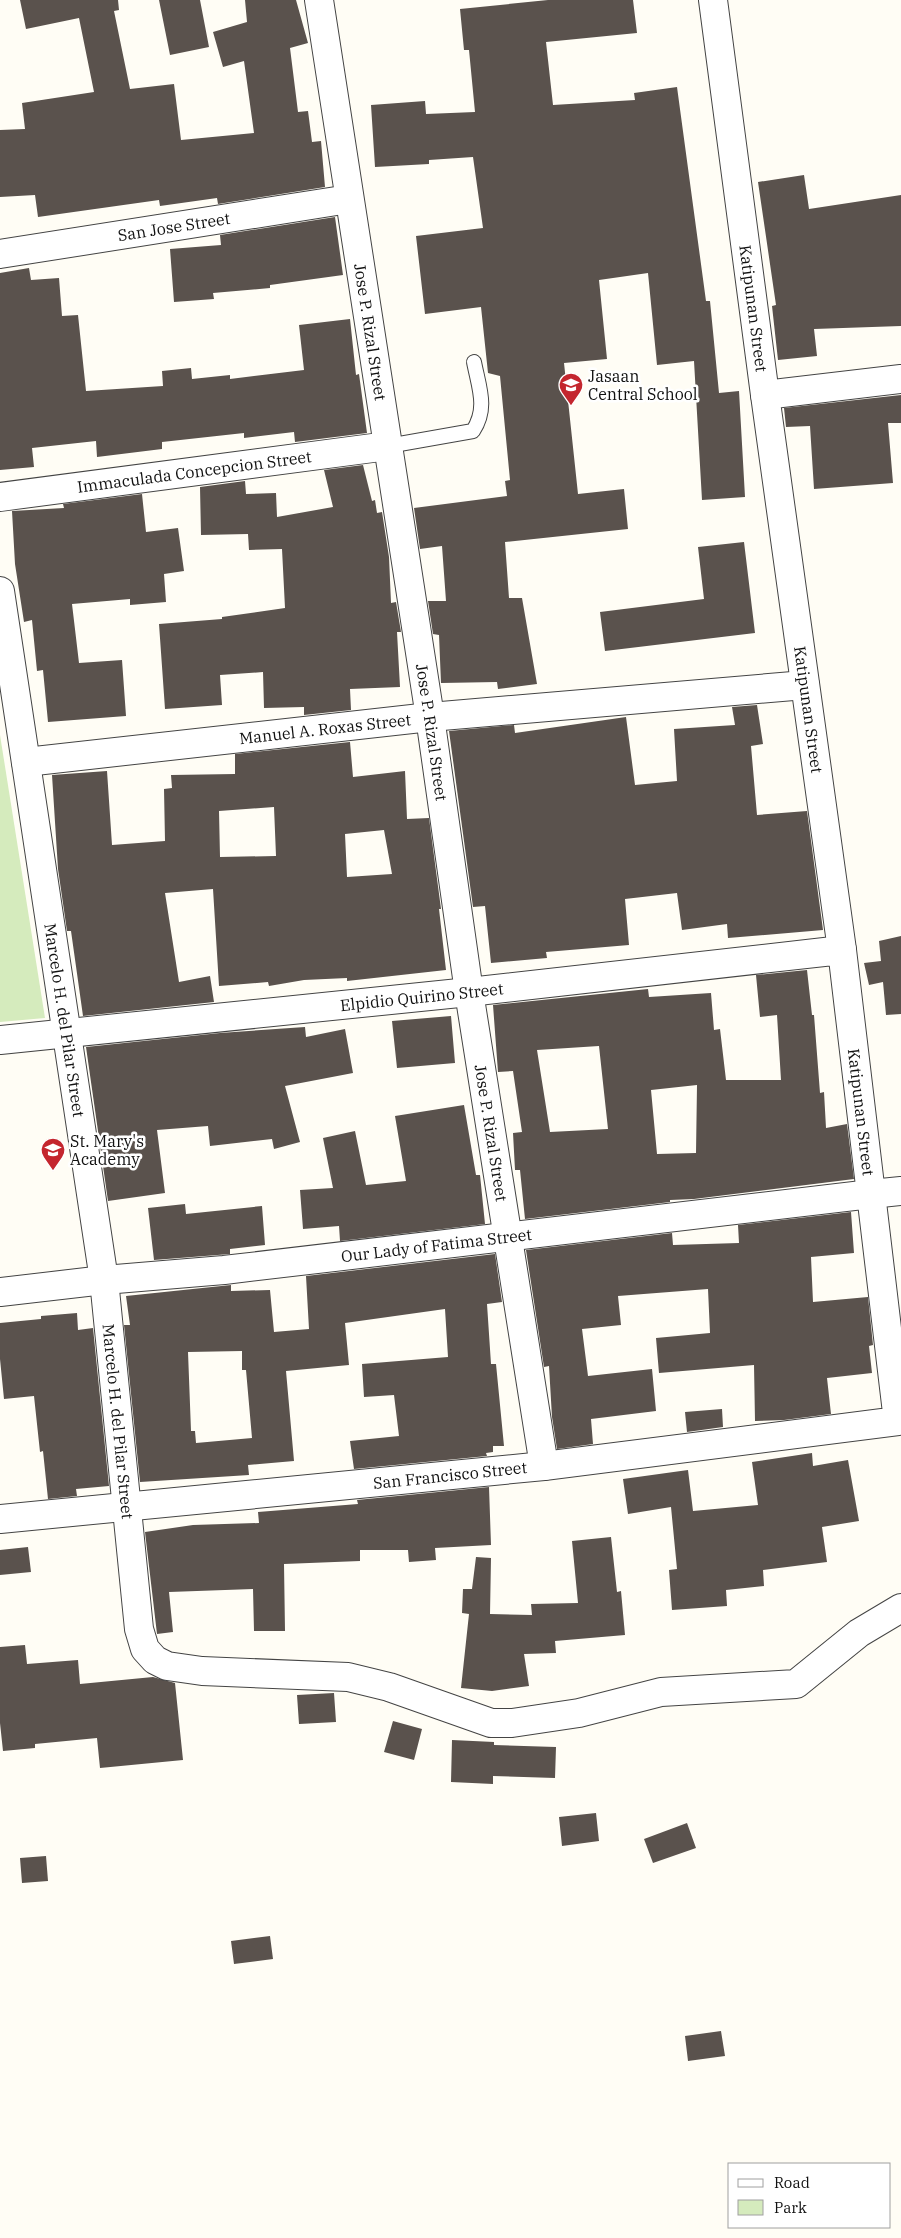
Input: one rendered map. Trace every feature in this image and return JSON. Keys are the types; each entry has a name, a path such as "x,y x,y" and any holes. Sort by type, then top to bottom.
{"street":[{"name":"Jose P. Rizal Street","path":"319,0 430,717 469,992 544,1466"},
{"name":"Katipunan Street","path":"713,0 764,394 842,950 898,1421"},
{"name":"San Jose Street","path":"0,254 349,199"},
{"path":"764,394 901,380"},
{"name":"Immaculada Concepcion Street","path":"0,497 388,446"},
{"name":"Marcelo H. del Pilar Street","path":"0,591 104,1280 139,1629 145,1649 155,1660 167,1666 202,1671 348,1677 389,1687 491,1723 512,1723 579,1713 667,1691 796,1684 859,1633 901,1608"},
{"name":"Manuel A. Roxas Street","path":"26,762 430,717 805,685"},
{"name":"Elpidio Quirino Street","path":"0,1040 469,992 842,950"},
{"name":"Our Lady of Fatima Street","path":"0,1292 104,1280 224,1270 901,1191"},
{"name":"San Francisco Street","path":"0,1519 544,1466 898,1421"}],"lane":[{"path":"388,446 473,431 480,420 483,408 474,362"}],"green space":[{"path":"0,735 45,1018 0,1022"}],"building":[{"path":"20,0 118,0 119,10 114,11 130,89 174,84 181,140 254,133 244,61 223,67 213,32 247,22 245,0 296,0 308,43 290,48 298,112 308,111 312,142 321,141 325,187 218,204 217,198 160,206 159,200 38,217 35,195 0,197 0,130 25,129 22,103 94,92 79,18 26,29"},
{"path":"159,0 200,0 209,47 170,55"},
{"path":"548,0 633,0 637,33 546,42 553,105 635,100 634,93 677,87 706,301 710,301 719,393 739,391 745,497 702,500 694,361 657,365 648,273 599,280 607,359 564,363 578,494 624,489 628,529 505,542 509,598 522,598 537,684 498,689 497,682 441,683 439,635 433,634 428,601 446,601 442,546 420,549 414,508 507,496 505,481 510,480 500,376 488,373 481,307 425,314 416,236 483,228 473,157 429,160 429,164 375,167 371,105 425,101 426,114 475,112 469,50 464,50 460,9"},
{"path":"804,175 809,209 901,195 901,326 814,329 817,356 778,360 772,306 776,305 758,182"},
{"path":"335,217 343,275 270,285 270,288 213,293 214,299 174,302 170,249 221,245 220,235"},
{"path":"29,268 31,280 59,278 62,316 78,315 86,391 163,386 162,371 191,368 192,379 230,375 230,379 304,370 299,325 350,319 356,375 359,374 367,433 295,442 294,432 244,438 244,433 162,442 162,449 97,457 96,441 32,448 34,467 0,470 0,273"},
{"path":"901,395 901,423 888,423 893,483 814,489 810,426 786,427 784,408"},
{"path":"363,465 372,501 375,500 377,513 382,512 389,557 391,603 396,602 401,632 397,632 400,687 350,689 351,710 304,715 304,707 264,708 263,672 220,675 222,705 165,709 159,624 222,619 222,617 285,608 282,549 249,550 248,534 201,535 200,487 245,481 246,494 276,493 277,517 333,507 324,470"},
{"path":"142,494 146,532 178,528 184,571 164,574 166,602 130,605 130,599 72,604 79,663 122,660 126,716 48,722 43,670 37,671 32,620 24,622 15,564 12,511 64,508 63,504"},
{"path":"744,542 755,633 605,651 600,612 704,599 698,547"},
{"path":"757,705 763,744 751,746 757,815 807,811 823,930 728,938 727,924 682,930 677,893 625,899 629,945 546,952 547,958 491,963 485,906 473,907 449,731 514,725 515,733 626,717 635,785 677,781 674,729 735,725 732,707"},
{"path":"350,742 353,777 405,771 407,819 429,818 441,909 439,909 446,970 347,981 347,978 304,980 269,986 268,982 219,986 213,889 165,893 179,982 210,976 214,1002 83,1016 71,931 67,931 58,869 52,775 107,771 112,845 165,841 164,789 172,788 171,775 235,774 235,754","holes":["274,807 276,856 220,857 219,811","384,830 392,874 347,877 345,834"]},
{"path":"901,936 901,1014 886,1015 883,982 869,985 864,963 881,961 879,941"},
{"path":"807,970 812,1015 814,1015 820,1093 824,1092 826,1128 847,1124 854,1179 525,1219 520,1170 515,1170 513,1133 522,1132 513,1071 498,1072 493,1005 648,989 649,997 711,993 714,1030 720,1029 726,1080 781,1080 777,1015 760,1017 756,975","holes":["599,1046 608,1129 550,1132 537,1050","697,1085 696,1153 657,1154 651,1090"]},
{"path":"451,1016 455,1063 397,1068 392,1021"},
{"path":"305,1027 306,1037 345,1029 353,1073 285,1086 300,1142 274,1149 272,1139 210,1146 208,1126 157,1130 165,1193 108,1201 86,1047 220,1033"},
{"path":"464,1105 476,1175 480,1175 485,1224 340,1241 339,1226 303,1229 300,1190 333,1188 323,1138 355,1131 366,1185 406,1181 395,1116"},
{"path":"185,1204 186,1214 262,1206 265,1245 230,1249 230,1254 154,1260 148,1208"},
{"path":"851,1212 854,1253 811,1257 813,1302 868,1297 873,1345 869,1346 872,1373 827,1378 831,1414 784,1420 755,1421 754,1365 659,1373 656,1338 710,1333 708,1289 618,1296 621,1325 582,1329 588,1376 652,1369 656,1411 591,1419 593,1444 557,1449 552,1417 549,1366 544,1367 526,1250 672,1233 673,1245 739,1243 738,1225"},
{"path":"495,1254 502,1302 487,1304 491,1364 496,1364 504,1446 493,1446 493,1452 486,1453 487,1456 354,1469 350,1441 399,1436 394,1395 364,1397 362,1364 448,1357 445,1309 345,1323 349,1365 286,1371 294,1461 248,1465 249,1475 140,1482 124,1325 130,1325 126,1296 231,1285 231,1291 270,1290 274,1332 309,1329 306,1276","holes":["242,1351 242,1370 246,1370 252,1438 196,1443 195,1431 191,1431 188,1352"]},
{"path":"77,1313 78,1330 93,1328 109,1486 76,1489 77,1496 48,1499 43,1451 40,1452 34,1396 4,1399 0,1359 0,1323 41,1319 41,1316"},
{"path":"722,1409 723,1427 687,1432 685,1412"},
{"path":"812,1453 813,1466 848,1460 859,1521 822,1527 827,1562 763,1570 764,1586 726,1590 727,1606 672,1610 669,1570 677,1569 671,1507 628,1514 623,1479 688,1470 693,1511 758,1505 752,1462"},
{"path":"489,1487 491,1545 435,1548 436,1560 409,1562 408,1550 360,1550 360,1561 284,1564 285,1631 254,1631 253,1589 169,1592 173,1632 157,1634 145,1532 193,1525 259,1523 258,1512 358,1504 357,1500"},
{"path":"611,1537 617,1592 621,1591 625,1635 555,1641 556,1653 524,1654 529,1686 492,1691 461,1688 469,1614 462,1613 463,1589 472,1589 476,1557 491,1558 490,1614 532,1615 531,1604 578,1603 572,1541"},
{"path":"28,1547 31,1572 0,1575 0,1550"},
{"path":"25,1645 27,1664 78,1660 80,1684 153,1677 175,1683 183,1760 100,1768 97,1738 35,1744 35,1748 3,1751 0,1723 0,1647"},
{"path":"334,1693 336,1722 299,1724 297,1695"},
{"path":"393,1721 422,1729 414,1760 384,1752"},
{"path":"452,1740 494,1742 494,1745 556,1747 555,1778 493,1776 493,1784 451,1782"},
{"path":"596,1813 599,1841 562,1846 559,1817"},
{"path":"687,1823 696,1848 653,1863 644,1839"},
{"path":"46,1856 48,1881 22,1883 20,1858"},
{"path":"270,1936 273,1959 234,1964 231,1941"},
{"path":"721,2031 725,2056 688,2061 685,2036"}],"place":[{"name":"Jasaan Central School","path":"571,406"},
{"name":"St. Mary's Academy","path":"53,1171"}]}
